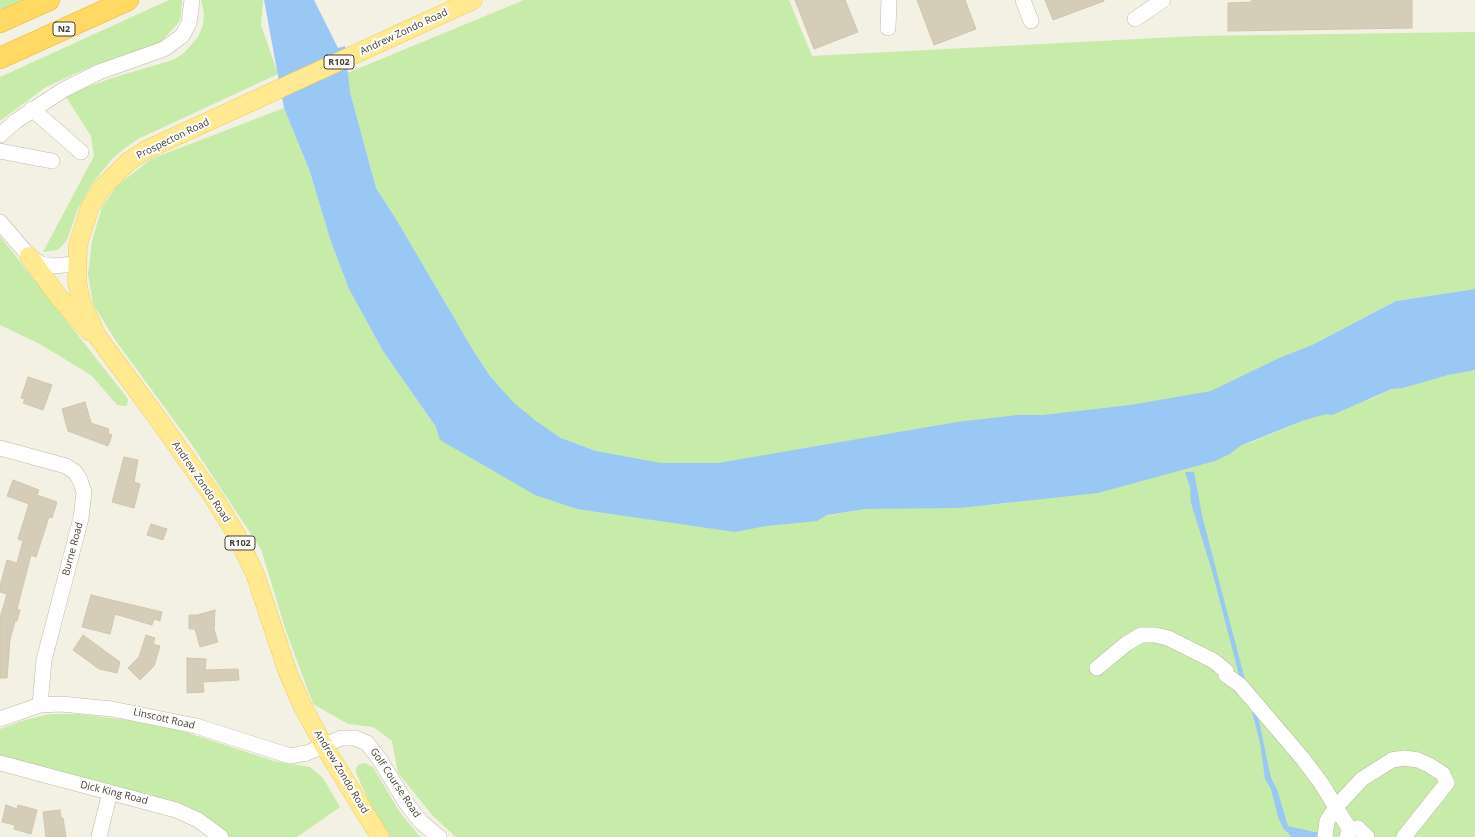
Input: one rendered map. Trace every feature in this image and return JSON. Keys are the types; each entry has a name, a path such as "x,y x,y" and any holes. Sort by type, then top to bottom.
{"highway":[{"path":"0,22 49,0"},
{"name":"N2","path":"0,58 128,0"}],"main road":[{"name":"Andrew Zondo Road","path":"218,117 467,3"},
{"name":"Prospecton Road","path":"76,264 80,237 90,207 102,188 114,174 146,150 218,117"},
{"path":"29,256 72,314 84,327 97,336"},
{"name":"Andrew Zondo Road","path":"76,264 81,301 97,336 161,422 214,498 236,534 255,574 288,673 324,746 380,837"}],"street":[{"path":"0,135 32,109 63,90 99,72 164,49 182,36 189,23 192,0"},
{"path":"888,0 888,28"},
{"path":"1023,0 1031,21"},
{"path":"1134,19 1163,0"},
{"path":"32,109 81,152"},
{"path":"0,151 52,162"},
{"path":"0,222 29,256 41,264 52,266 76,264"},
{"name":"Burne Road","path":"0,448 66,466 77,476 84,492 81,518 44,660 40,705"},
{"path":"1097,668 1126,644 1141,635 1155,635 1168,638 1214,661 1226,671 1226,675 1240,685 1303,759 1321,783 1336,807 1349,833 1358,828 1368,837"},
{"name":"Linscott Road","path":"0,719 40,705 61,704 112,709 158,717 196,726 290,756 307,754 324,746"},
{"name":"Golf Course Road","path":"324,746 341,738 355,738 367,743 380,760 406,803 422,822 439,837"},
{"path":"1325,837 1327,821 1336,807 1362,779 1392,760 1404,758 1418,760 1443,774 1447,783 1404,837"},
{"name":"Dick King Road","path":"0,763 176,810 198,820 221,837"},
{"path":"99,837 110,792"}],"green space":[{"path":"0,0 22,0 0,10"},
{"path":"169,0 182,0 181,15 179,22 162,41 138,52 94,65 46,87 0,121 0,77"},
{"path":"201,0 263,0 261,25 278,74 138,139 125,148 112,159 92,184 77,211 67,240 58,250 43,252 94,156 91,136 66,97 77,91 112,78 173,60 184,53 198,37 203,25 204,13"},
{"path":"524,0 789,0 812,56 1196,36 1475,32 1475,289 1396,301 1310,346 1200,400 845,451 681,468 620,460 561,438 518,409 490,376 376,188 345,74"},
{"path":"284,108 310,172 331,242 349,289 383,351 441,434 798,520 866,509 1000,504 1068,495 1132,480 1252,442 1302,421 1373,398 1395,388 1437,374 1475,369 1475,837 456,837 433,816 398,773 392,741 373,727 348,724 313,704 286,631 261,549 190,442 116,341 93,304 88,274 92,241 102,207 117,186 151,159"},
{"path":"0,236 128,399 127,406 117,405 91,375 38,343 0,325"},
{"path":"50,714 78,714 126,720 179,730 274,761 310,767 323,778 340,807 297,837 229,837 0,757 0,729 25,720"},
{"path":"365,763 373,767 399,811 420,837 390,837 374,813 356,773 356,768 359,764"}],"water":[{"path":"264,0 314,0 338,48 345,46 350,92 376,188 490,376 514,403 536,421 561,438 596,451 661,463 718,463 957,422 1017,415 1043,415 1130,405 1211,391 1277,359 1312,345 1396,301 1475,289 1475,370 1448,375 1403,388 1392,389 1332,415 1326,414 1302,421 1240,446 1230,454 1215,461 1098,493 960,508 866,509 827,515 817,521 766,526 735,532 577,509 535,495 440,440 436,427 383,351 349,289 331,242 310,172 284,108"},
{"path":"1185,472 1194,472 1202,515 1247,687 1258,716 1271,778 1277,789 1288,826 1319,833 1320,837 1292,837 1283,828 1278,817 1271,789 1265,779 1260,743 1250,704 1239,675 1212,571 1191,503 1190,487"}],"building":[{"path":"795,0 845,0 858,32 814,49"},
{"path":"917,0 965,0 976,29 934,45"},
{"path":"1045,0 1104,0 1104,1 1053,20"},
{"path":"1252,0 1412,0 1412,28 1228,31 1228,3 1252,2"},
{"path":"28,377 52,385 43,410 23,403 25,399 21,398"},
{"path":"85,402 91,423 109,429 108,433 112,435 108,446 68,431 62,409"},
{"path":"124,457 138,460 134,482 140,484 134,508 112,502"},
{"path":"13,480 39,490 37,495 57,502 52,518 49,517 36,557 31,555 17,609 20,610 17,621 15,621 10,640 7,678 0,678 0,618 7,594 0,592 0,586 7,560 17,563 23,541 18,539 29,504 7,496"},
{"path":"151,524 167,529 163,540 147,535"},
{"path":"91,595 162,612 160,621 154,619 152,625 115,614 110,634 82,627"},
{"path":"215,610 214,629 218,642 200,647 195,629 189,629 189,615 197,615"},
{"path":"83,635 120,662 117,673 99,669 73,650"},
{"path":"146,635 155,638 153,644 160,646 154,666 140,680 128,668 139,657"},
{"path":"187,658 206,659 205,670 238,669 239,680 203,682 204,692 187,693"},
{"path":"6,805 17,809 18,805 37,810 31,834 14,829 15,825 2,822"},
{"path":"60,810 66,837 46,837 43,812"}]}
